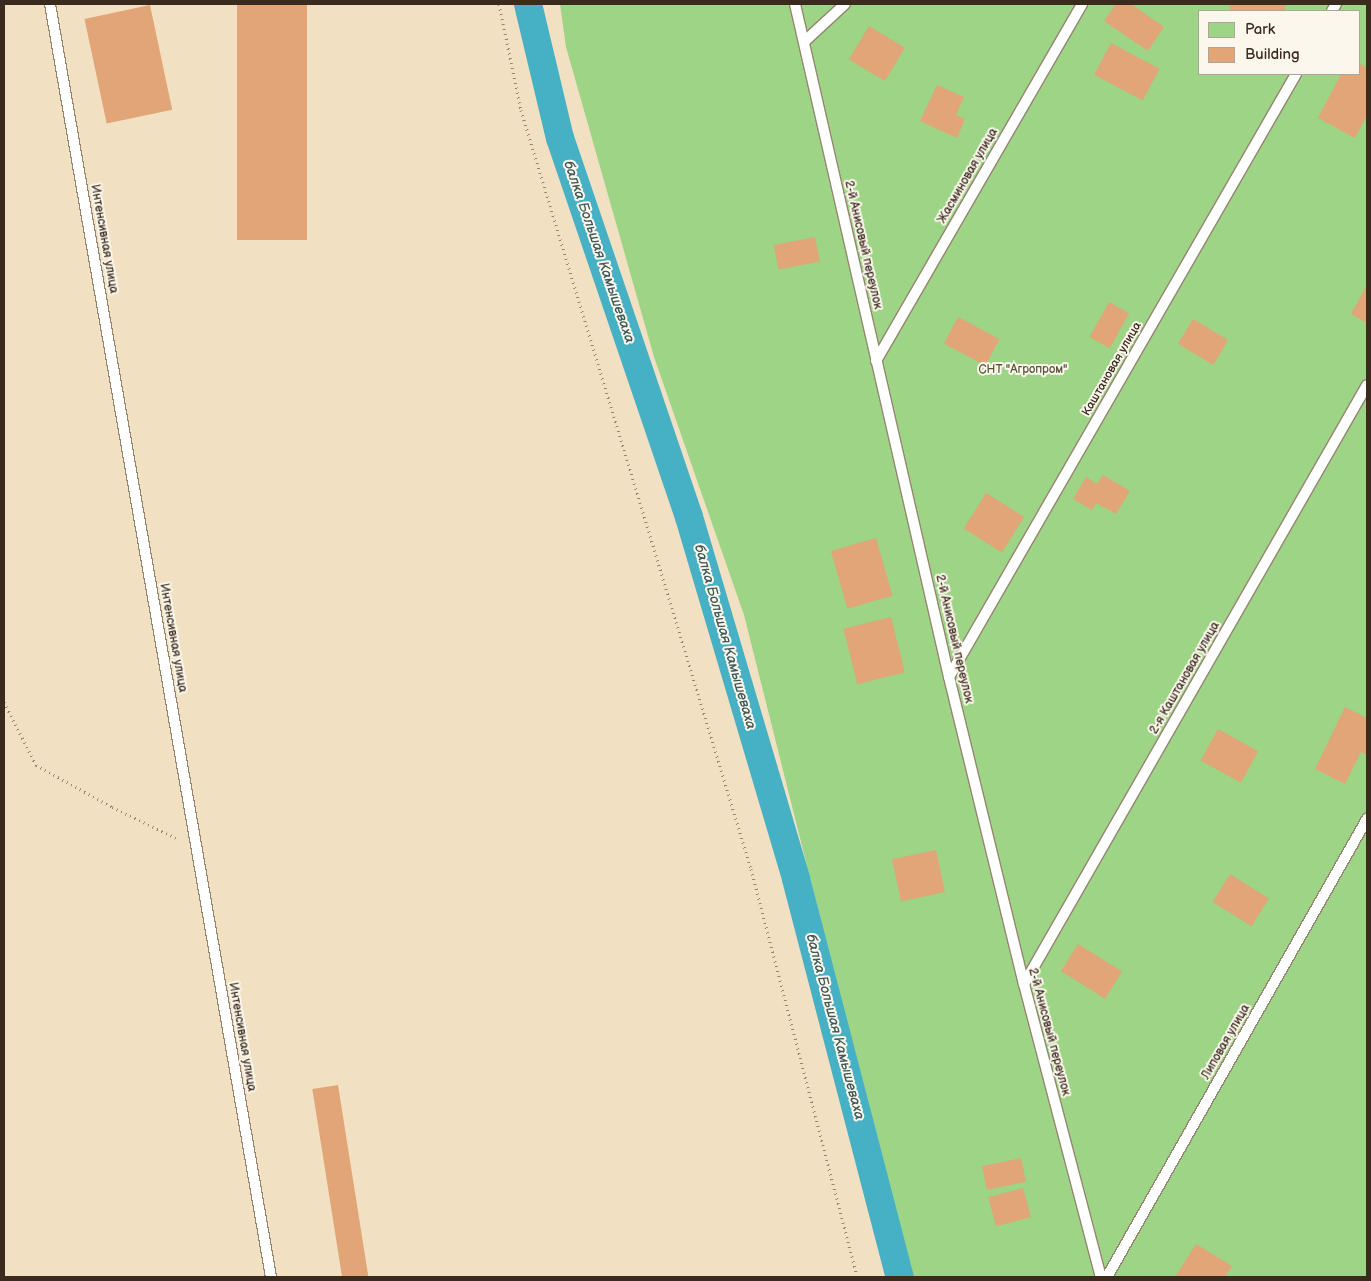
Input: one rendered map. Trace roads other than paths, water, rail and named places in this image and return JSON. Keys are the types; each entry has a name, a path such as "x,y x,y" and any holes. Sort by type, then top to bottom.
{"lane":[{"name":"Интенсивная улица","path":"50,4 271,1277"},
{"name":"2-й Анисовый переулок","path":"795,4 949,677 1024,984 1101,1277"},
{"path":"805,41 845,4"},
{"name":"Жасминовая улица","path":"876,361 1082,4"},
{"name":"Каштановая улица","path":"949,677 1295,75"},
{"name":"2-я Каштановая улица","path":"1024,984 1367,385"},
{"name":"Липовая улица","path":"1107,1277 1367,820"}],"waterway":[{"name":"балка Большая Камышеваха","path":"528,4 560,138 689,517 796,879 900,1277"}],"park label":[{"name":"СНТ \"Агропром\"","path":"1023,370"}]}
